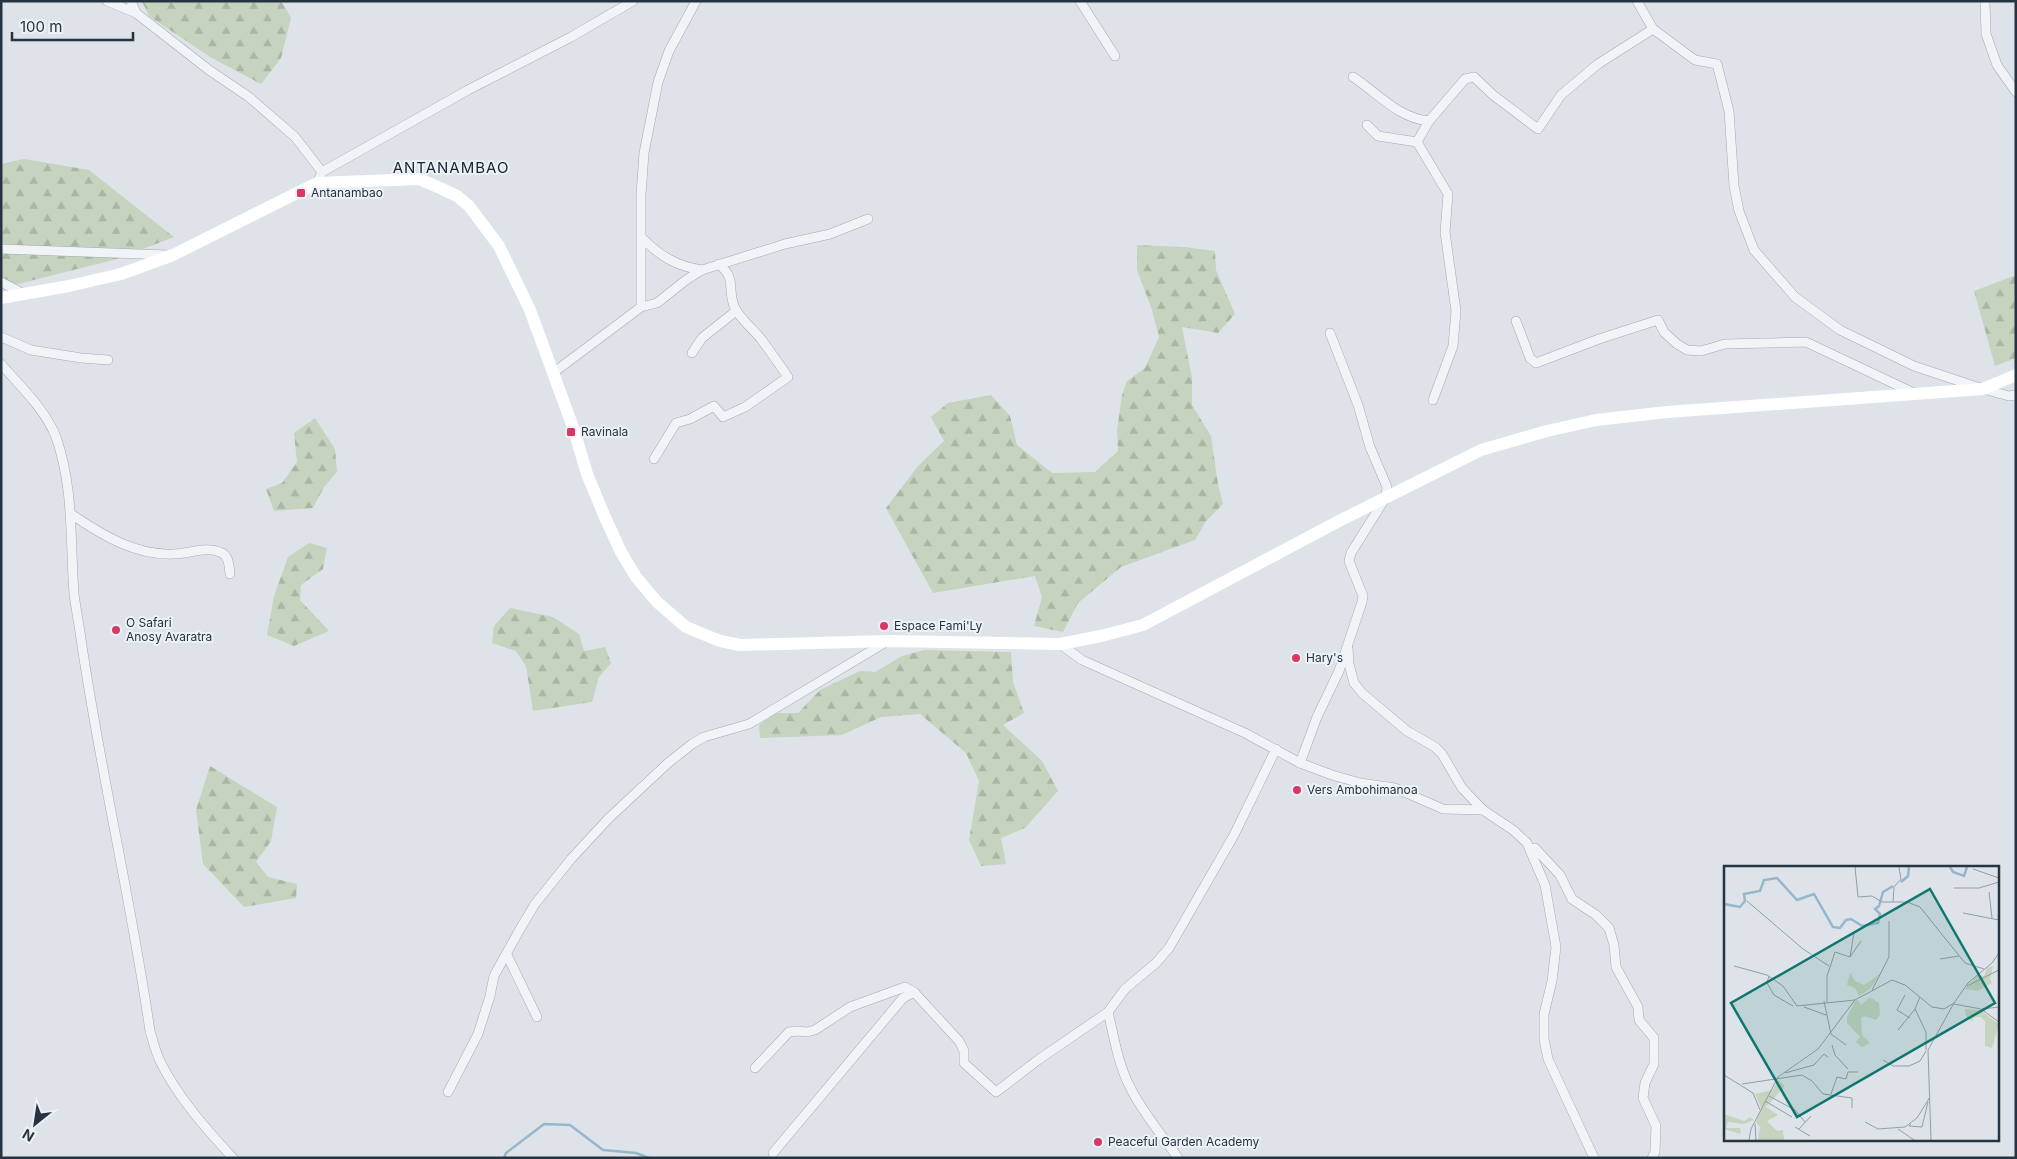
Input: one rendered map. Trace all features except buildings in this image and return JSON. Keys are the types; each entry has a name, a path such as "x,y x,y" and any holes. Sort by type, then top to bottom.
{"main road":[{"path":"1,298 121,274 173,255 319,178 419,180 457,196 478,217 499,246 530,310 574,430 587,474 612,534 636,578 657,602 678,621 704,636 740,644 889,641 1060,644 1143,625 1386,497 1481,450 1596,420 1667,412 1984,389 2016,375"}],"street":[{"path":"107,1 136,13 209,70 249,97 295,137 319,178 468,90 571,37 633,1"},
{"path":"131,1 136,13"},
{"path":"641,307 641,195 644,154 658,82 669,51 696,1"},
{"path":"1080,1 1115,56"},
{"path":"1637,1 1653,29 1695,60 1717,64 1729,111 1734,186 1739,211 1754,250 1795,297 1840,330 1914,366 1984,389 2009,396 2016,395"},
{"path":"1984,1 1986,34 1997,65 2016,92"},
{"path":"1417,142 1429,121 1465,79 1474,77 1493,95 1538,129 1561,95 1598,64 1653,29"},
{"path":"1353,77 1373,90 1393,109 1416,120 1429,121"},
{"path":"1367,125 1378,136 1417,142"},
{"path":"1417,142 1448,194 1445,232 1456,311 1453,346 1433,400"},
{"path":"553,373 641,307 657,302 702,270 785,244 830,234 868,219"},
{"path":"642,238 656,253 667,259 702,270"},
{"path":"1,249 173,255"},
{"path":"654,459 676,423 690,419 714,406 723,417 745,407 788,377 762,340 736,311 731,298 731,283 728,272 719,264"},
{"path":"1,282 25,294"},
{"path":"692,353 702,338 736,311"},
{"path":"1516,322 1530,358 1536,363 1599,339 1658,320 1664,332 1687,350 1700,351 1724,344 1806,342 1917,394"},
{"path":"1300,763 1317,717 1339,671 1362,602 1362,596 1349,560 1350,553 1386,497 1387,487 1370,447 1358,405 1330,333"},
{"path":"1,337 31,350 108,360"},
{"path":"1,364 38,406 55,436 66,474 71,514 74,594 94,724 150,1031 159,1060 174,1085 213,1136 233,1158"},
{"path":"71,514 92,528 140,550 174,554 218,551 229,560 230,574"},
{"path":"448,1092 478,1034 494,976 535,904 571,859 608,819 668,762 692,744 704,737 749,724 889,641"},
{"path":"1348,643 1349,664 1354,683 1362,693 1407,731 1435,746 1442,754 1462,788 1483,810 1513,830 1527,843 1545,885 1556,946 1552,981 1544,1014 1544,1039 1548,1059 1594,1158"},
{"path":"1060,644 1082,660 1276,749 1300,763 1360,783 1395,788 1444,809 1483,810"},
{"path":"755,1068 789,1032 815,1030 850,1008 904,987 914,992 959,1041 964,1051 964,1063 996,1092 1038,1060 1108,1012 1126,989 1169,948 1234,835 1276,749"},
{"path":"1535,848 1560,875 1572,899 1596,915 1609,928 1614,945 1616,967 1638,1007 1639,1020 1654,1038 1654,1064 1645,1083 1643,1098 1656,1126 1655,1152 1652,1158"},
{"path":"507,955 537,1017"},
{"path":"773,1153 903,998 914,992"},
{"path":"1108,1012 1121,1066 1130,1087 1142,1108 1178,1158"}],"green space":[{"path":"142,1 281,1 291,18 281,58 261,84 210,57 149,16"},
{"path":"24,159 89,170 174,237 117,259 14,285 1,277 1,164"},
{"path":"1137,245 1184,247 1215,251 1216,270 1235,314 1218,333 1182,327 1192,378 1192,405 1211,436 1223,504 1206,521 1195,540 1121,567 1078,603 1063,632 1034,626 1042,597 1035,576 933,593 886,508 918,466 944,441 931,417 948,403 991,395 1010,416 1017,445 1052,473 1095,472 1118,451 1117,430 1122,395 1127,381 1145,368 1159,337 1152,310 1137,270"},
{"path":"2016,275 2016,358 1995,366 1974,291"},
{"path":"315,418 335,449 337,472 324,487 313,508 274,511 266,489 282,483 297,462 294,433"},
{"path":"309,543 327,548 323,569 301,585 300,600 329,631 294,646 267,635 274,596 288,557"},
{"path":"510,608 553,617 579,634 584,651 605,647 611,663 599,677 592,702 533,711 526,666 516,651 492,643 494,626"},
{"path":"924,650 1011,652 1013,682 1024,713 1003,725 1042,761 1058,791 1025,828 1001,838 1006,864 981,866 969,840 979,781 966,753 920,714 881,717 842,735 760,738 759,725 776,713 798,713 820,690 860,671 875,672 902,656"},
{"path":"210,766 277,807 271,841 256,862 268,877 297,884 296,898 244,907 203,864 196,810"}],"waterway":[{"path":"504,1158 506,1153 544,1124 570,1125 603,1150 636,1153 649,1158"}],"place":[{"name":"Antanambao","path":"301,193"},
{"name":"Ravinala","path":"571,432"},
{"name":"Espace Fami'Ly","path":"884,626"},
{"name":"O Safari Anosy Avaratra","path":"116,630"},
{"name":"Hary's","path":"1296,658"},
{"name":"Vers Ambohimanoa","path":"1297,790"},
{"name":"Peaceful Garden Academy","path":"1098,1142"}],"district":[{"name":"ANTANAMBAO","path":"451,168"}]}
